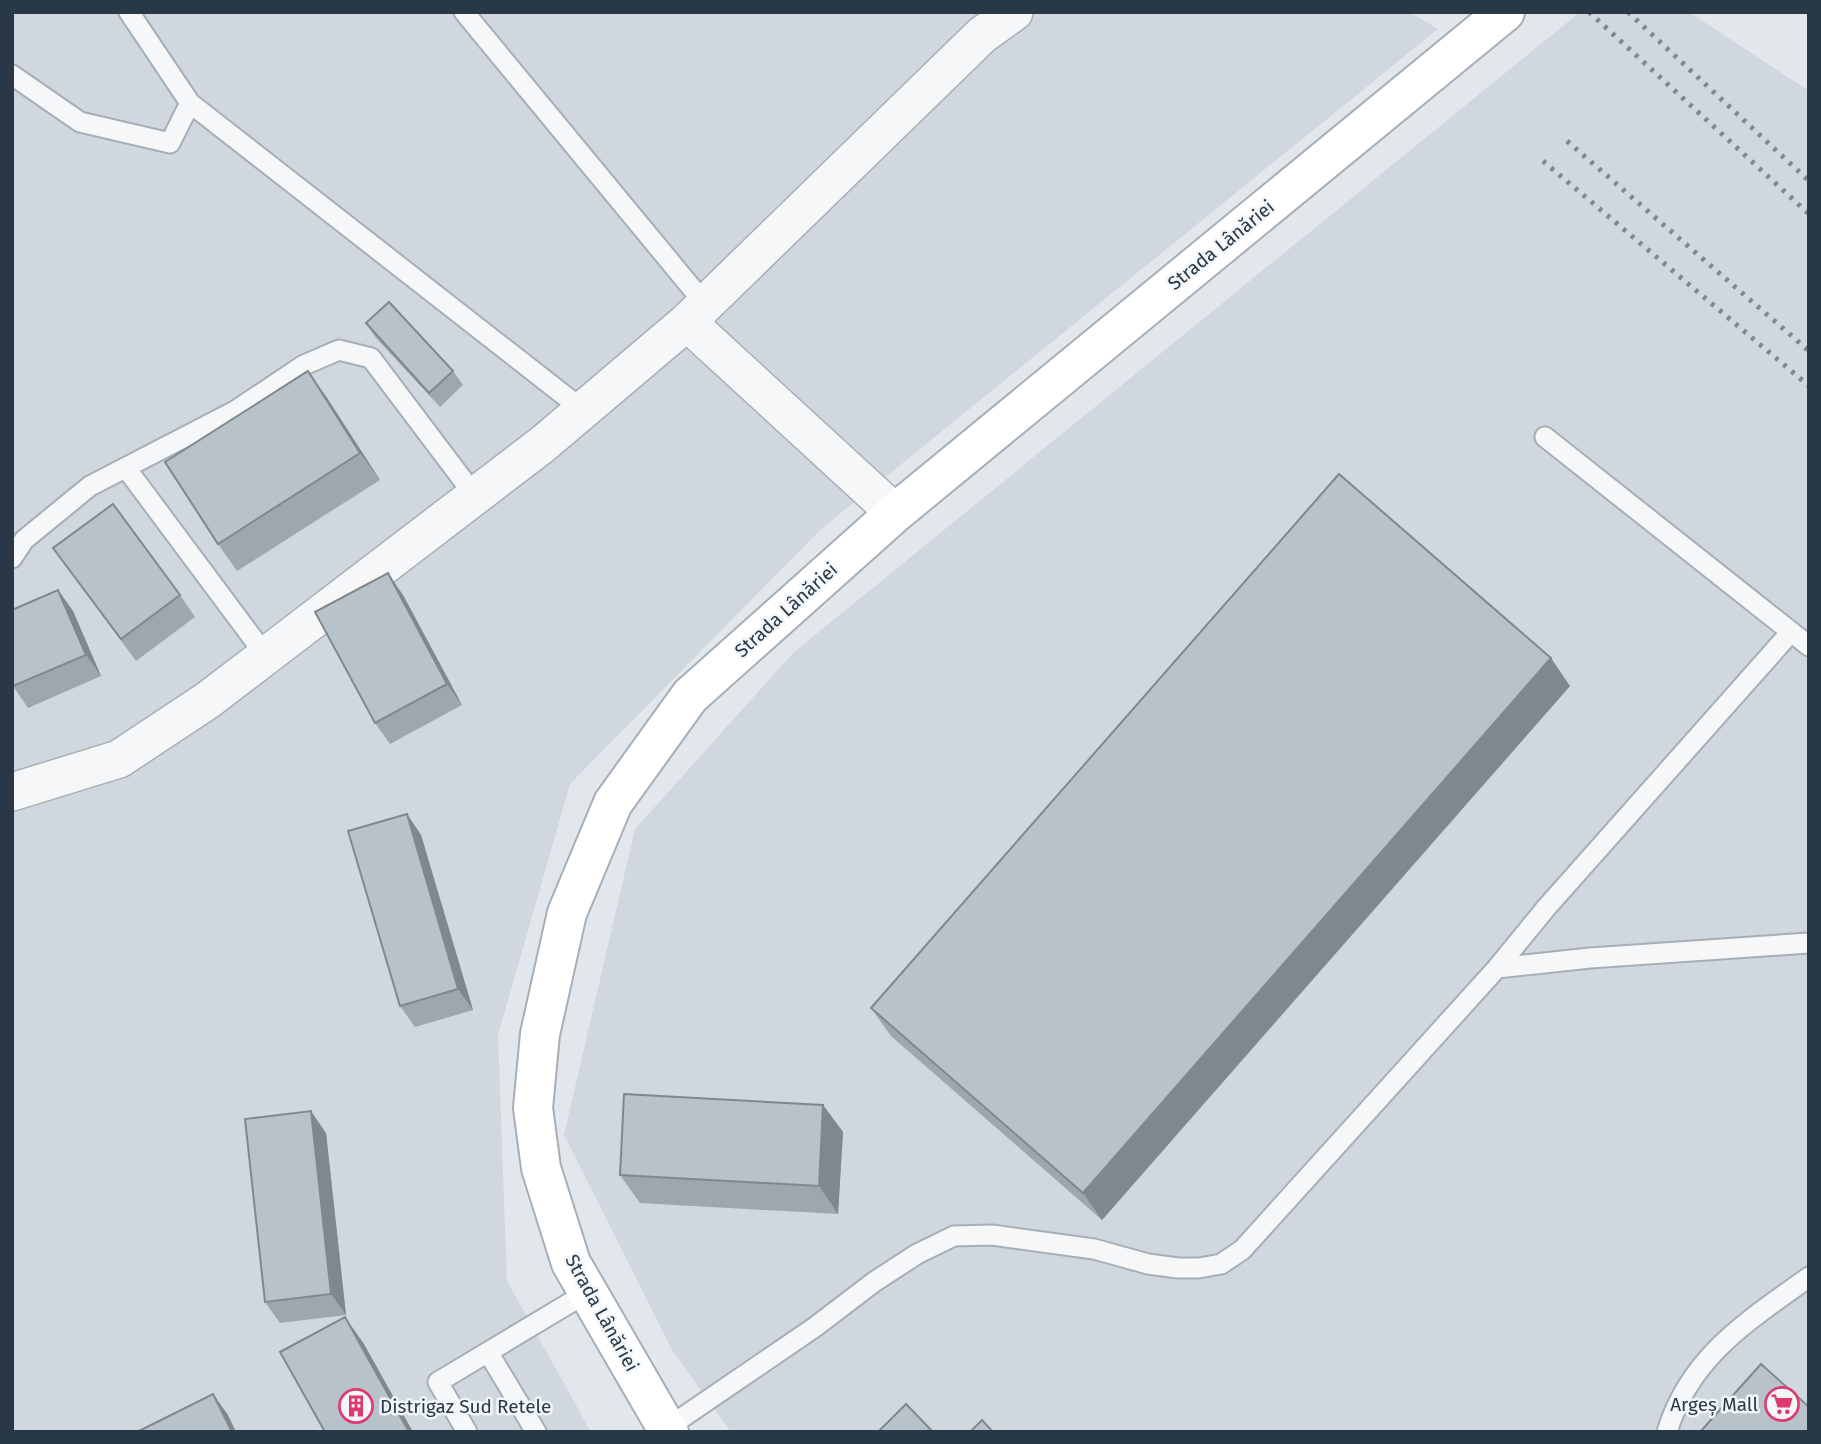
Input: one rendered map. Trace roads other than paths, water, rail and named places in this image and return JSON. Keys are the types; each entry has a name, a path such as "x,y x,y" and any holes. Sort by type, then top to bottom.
{"street":[{"path":"12,792 119,759 208,701 475,496 583,410 696,313 982,35 1014,12"},
{"name":"Strada Lânăriei","path":"668,1430 571,1263 541,1168 533,1108 540,1034 567,913 613,803 690,696 895,513 1497,15"},
{"path":"696,313 895,513"}],"lane":[{"path":"129,12 190,103 583,410"},
{"path":"464,12 696,313"},
{"path":"12,75 80,122 170,143 190,103"},
{"path":"12,558 24,540 90,486 234,411 304,365 339,350 371,358 475,496"},
{"path":"1545,437 1809,646"},
{"path":"126,468 266,656"},
{"path":"668,1430 884,1275 916,1254 954,1236 992,1235 1094,1249 1148,1264 1178,1268 1221,1264 1242,1250 1497,968 1546,908 1791,632"},
{"path":"1497,968 1590,958 1809,943"},
{"path":"1667,1432 1689,1382 1716,1348 1745,1322 1809,1277"},
{"path":"467,1432 438,1382 589,1292"},
{"path":"488,1352 536,1432"}],"railway":[{"path":"1589,12 1809,214"},
{"path":"1628,12 1809,181"},
{"path":"1567,141 1809,351"},
{"path":"1543,161 1809,386"}],"place":[{"name":"Argeș Mall","path":"1782,1404"},
{"name":"Distrigaz Sud Retele","path":"356,1406"}]}
